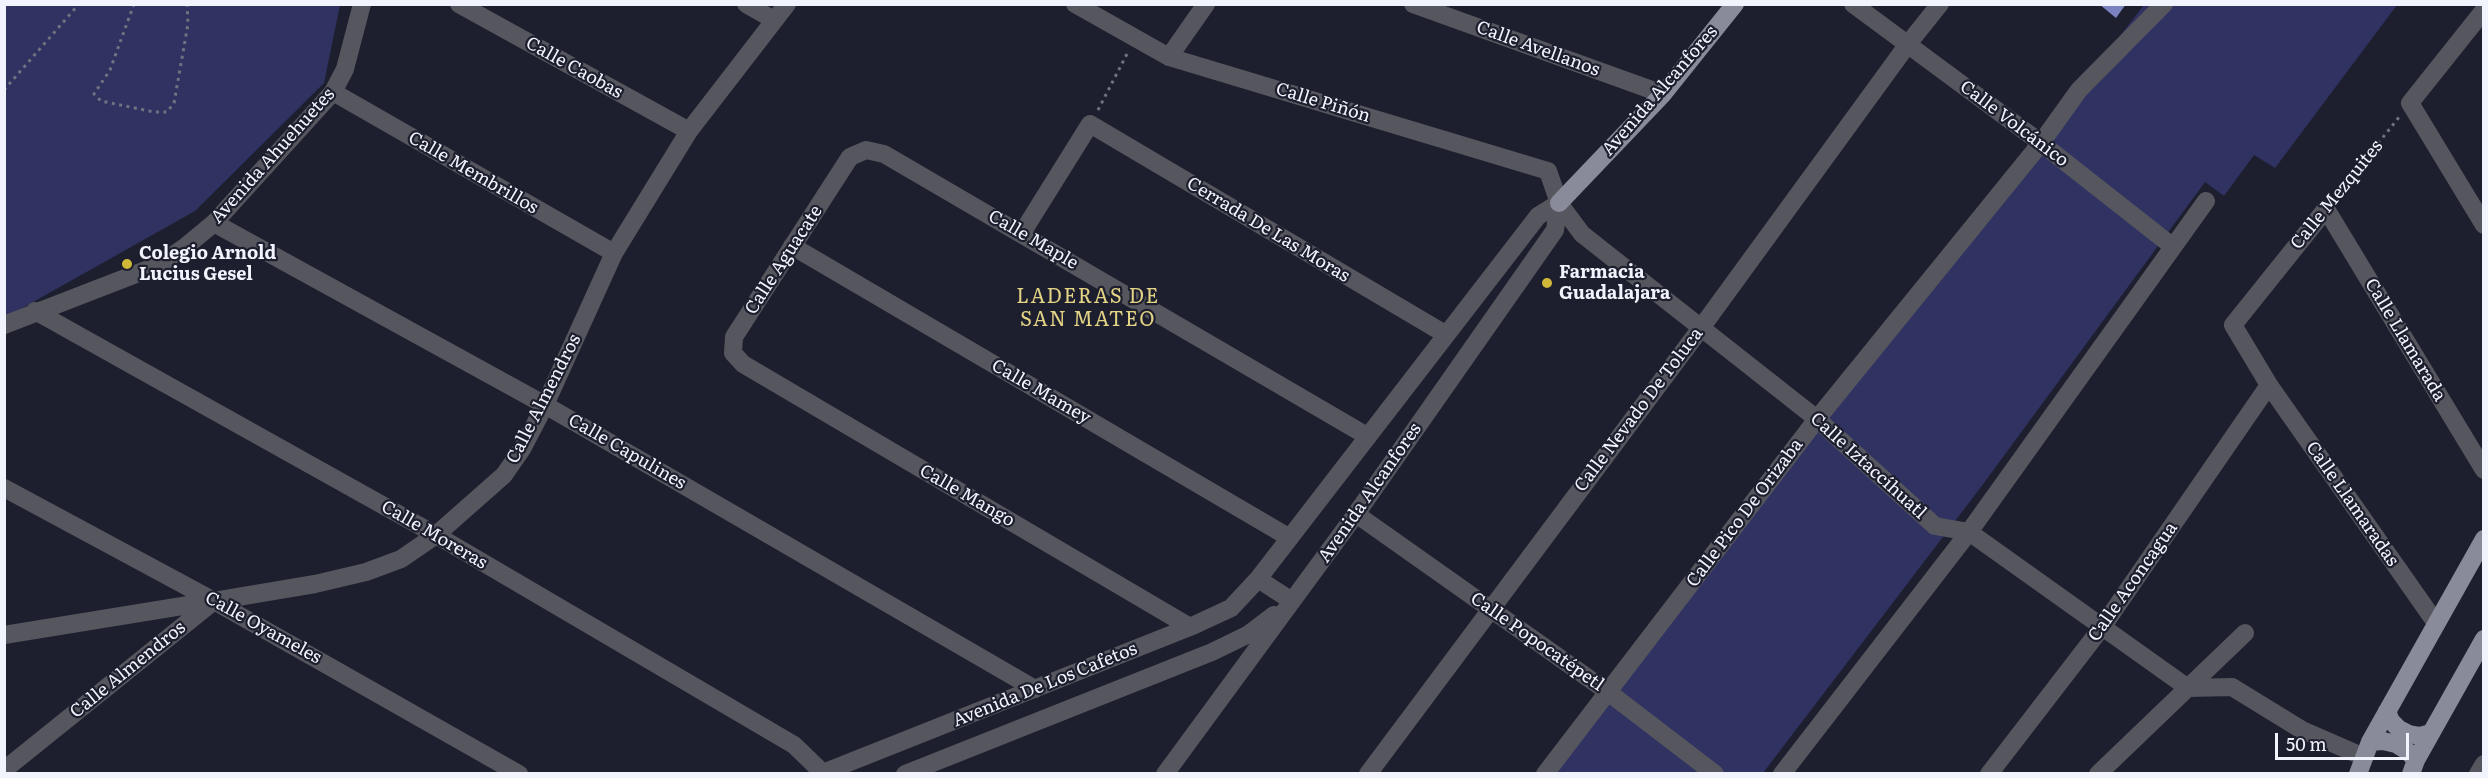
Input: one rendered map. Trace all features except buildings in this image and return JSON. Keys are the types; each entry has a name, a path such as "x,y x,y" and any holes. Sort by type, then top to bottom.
{"main road":[{"name":"Avenida Alcanfores","path":"1559,203 1663,94 1735,4"},
{"path":"2364,757 2387,711 2484,539"},
{"path":"2413,767 2484,639"},
{"path":"2387,711 2391,721 2409,735 2420,736 2431,733"},
{"path":"2364,757 2383,741 2407,750 2413,767"}],"street":[{"name":"Avenida Ahuehuetes","path":"4,325 35,311 159,265 214,223 333,92 345,69 362,4"},
{"name":"Calle Caobas","path":"459,4 689,131"},
{"path":"746,4 774,20"},
{"name":"Calle Almendros","path":"4,770 214,601 315,584 366,572 401,559 436,535 504,475 522,449 545,405 614,253 689,131 787,4"},
{"name":"Calle Piñón","path":"1075,4 1169,57 1548,171 1559,203"},
{"path":"1169,57 1206,4"},
{"name":"Calle Avellanos","path":"1413,4 1663,94"},
{"name":"Calle Volcánico","path":"1853,4 2041,143 2172,246"},
{"name":"Calle Nevado De Toluca","path":"1368,774 1701,328 1908,44 1940,4"},
{"name":"Calle Pico De Orizaba","path":"1545,774 1817,419 2041,143 2079,90 2164,4"},
{"path":"2484,10 2410,103 2484,225"},
{"name":"Calle Membrillos","path":"333,92 614,253"},
{"path":"1023,234 1090,124"},
{"name":"Cerrada De Las Moras","path":"1090,124 1446,334"},
{"name":"Calle Maple","path":"850,157 866,150 884,154 1367,436"},
{"name":"Calle Aguacate","path":"743,364 733,353 734,337 850,157"},
{"path":"1782,774 1969,532 2205,201"},
{"name":"Calle Iztaccíhuatl","path":"1559,203 1582,234 1817,419 1935,526 1969,532 2188,688"},
{"name":"Avenida Alcanfores","path":"1258,579 1538,216 1559,203"},
{"name":"Avenida Alcanfores","path":"1165,774 1356,514 1555,230 1559,203"},
{"name":"Calle Mezquites","path":"2269,385 2234,325 2326,209"},
{"name":"Calle Llamarada","path":"2326,209 2484,470"},
{"name":"Calle Capulines","path":"214,223 545,405 1035,689"},
{"name":"Calle Mamey","path":"792,246 1290,538"},
{"name":"Calle Moreras","path":"35,311 436,535 794,746 822,773"},
{"name":"Calle Mango","path":"743,364 1190,627"},
{"name":"Calle Llamaradas","path":"2269,385 2436,623"},
{"name":"Calle Aconcagua","path":"1989,774 2103,626 2269,385"},
{"name":"Calle Oyameles","path":"4,488 214,601 519,774"},
{"name":"Calle Popocatépetl","path":"1356,514 1608,692 1714,774"},
{"path":"1258,579 1292,601"},
{"name":"Avenida De Los Cafetos","path":"822,773 1190,627 1231,608 1258,579"},
{"path":"4,635 214,601"},
{"name":"Avenida De Los Cafetos","path":"905,774 1212,652 1249,634 1292,601"},
{"path":"2098,774 2245,633"},
{"path":"2188,688 2232,687 2302,730 2364,757"},
{"path":"2478,774 2484,764"}],"path":[{"path":"4,90 79,4"},
{"path":"134,4 110,70 94,94 101,101 154,112 167,112 174,103 188,24 187,4"},
{"path":"1090,124 1135,38"},
{"name":"Calle Mezquites","path":"2326,209 2410,103"}],"shaded area":[{"path":"5,5 340,5 324,83 195,211 10,315 5,321"},
{"path":"2144,5 2397,5 2275,168 2254,155 2224,196 2205,182 1981,487 1763,773 1552,774"}],"place":[{"name":"Colegio Arnold Lucius Gesel","path":"127,264"},
{"name":"Farmacia Guadalajara","path":"1547,283"}],"district":[{"name":"LADERAS DE SAN MATEO","path":"1088,308"}]}
